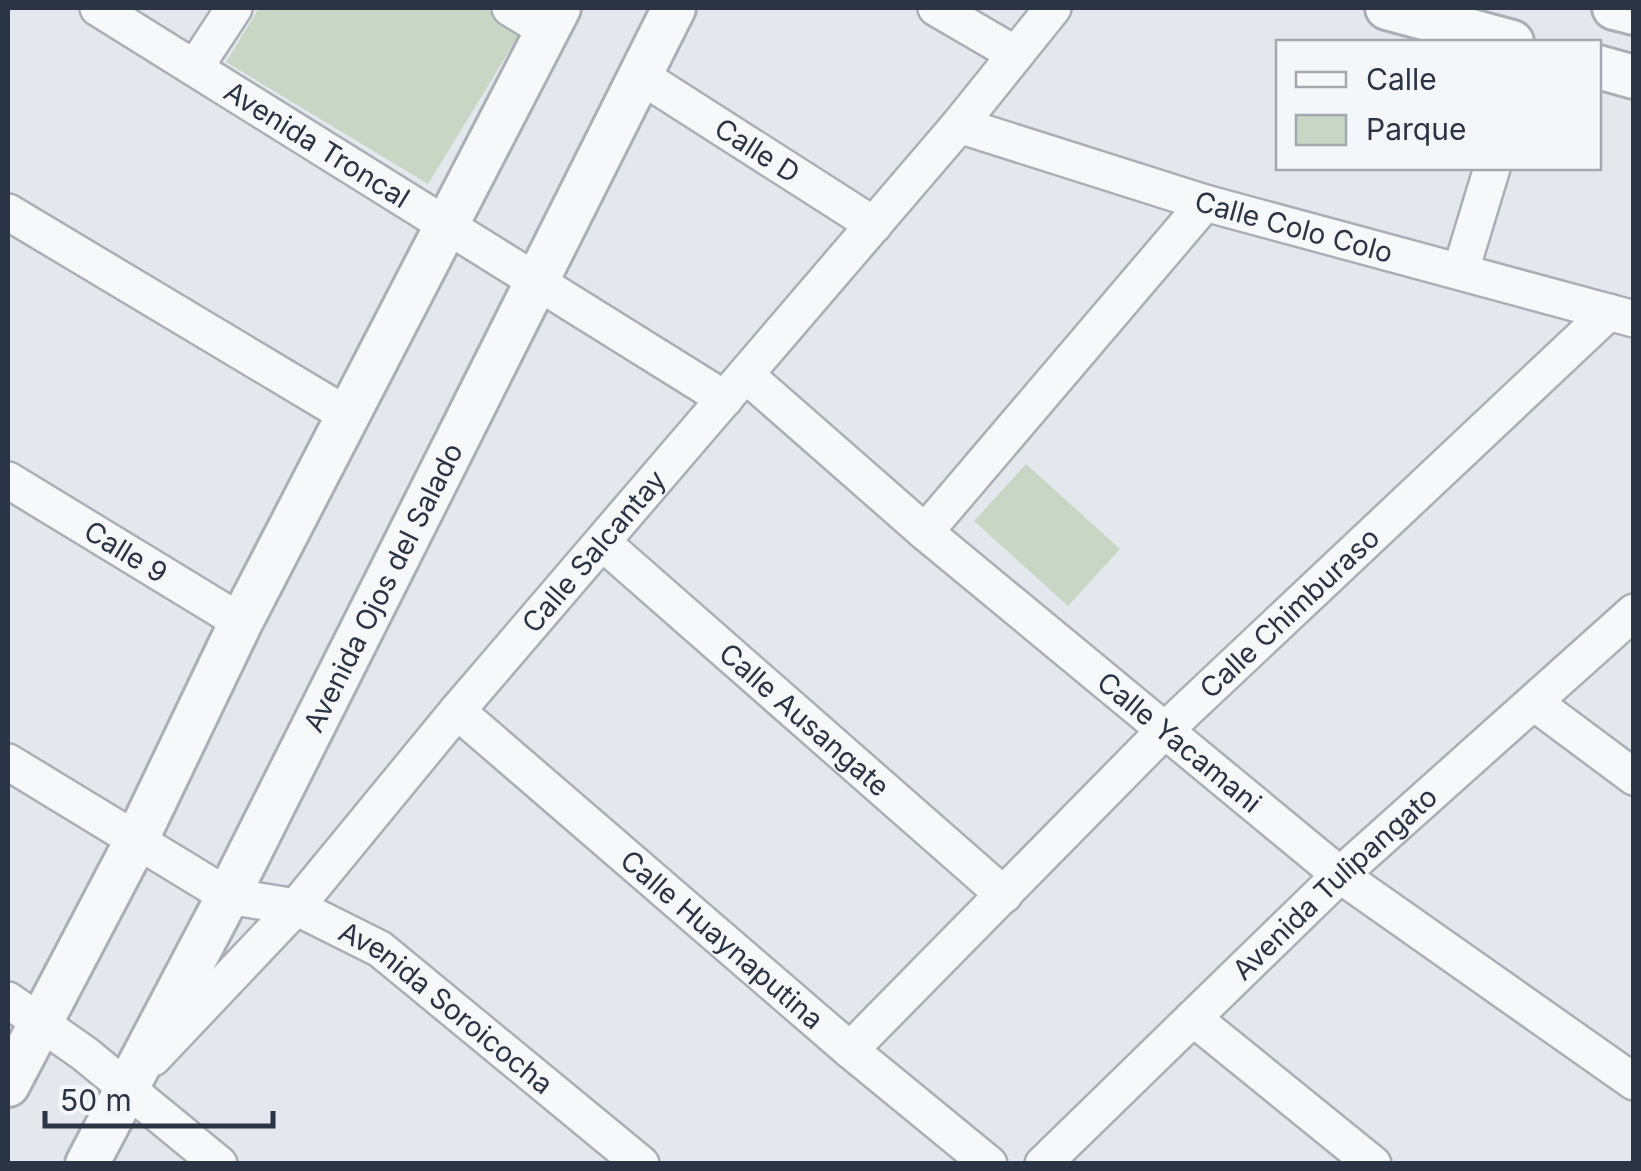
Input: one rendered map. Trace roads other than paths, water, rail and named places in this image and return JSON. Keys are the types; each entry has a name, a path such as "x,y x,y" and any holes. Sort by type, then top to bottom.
{"street":[{"name":"Avenida Troncal","path":"98,8 535,281 735,387"},
{"path":"196,66 234,8"},
{"path":"8,1085 24,1010 135,843 241,622 553,19 510,8"},
{"name":"Avenida Ojos del Salado","path":"87,1164 228,896 674,8"},
{"path":"936,8 1015,54"},
{"name":"Calle Salcantay","path":"125,1088 296,906 457,710 959,125 1053,8"},
{"path":"1387,8 1505,40"},
{"path":"1614,8 1634,13"},
{"path":"1601,68 1634,77"},
{"name":"Calle D","path":"641,76 874,225"},
{"name":"Calle Colo Colo","path":"959,125 1204,203 1621,316"},
{"path":"1461,270 1491,170"},
{"path":"925,532 1204,203"},
{"path":"8,212 347,415"},
{"name":"Calle Chimburaso","path":"850,1050 1163,732 1621,316"},
{"name":"Calle Yacamani","path":"735,387 925,532 1340,875 1634,1082"},
{"name":"Calle 9","path":"8,480 241,622"},
{"name":"Calle Ausangate","path":"603,542 1004,895"},
{"name":"Avenida Tulipangato","path":"1043,1164 1340,875 1536,704 1634,612"},
{"path":"1536,704 1634,777"},
{"name":"Calle Huaynaputina","path":"457,710 850,1050 990,1164"},
{"path":"8,762 135,843 228,896"},
{"name":"Avenida Soroicocha","path":"228,896 296,906 380,949 640,1164"},
{"path":"24,1010 219,1164"},
{"path":"1193,1018 1372,1164"}]}
